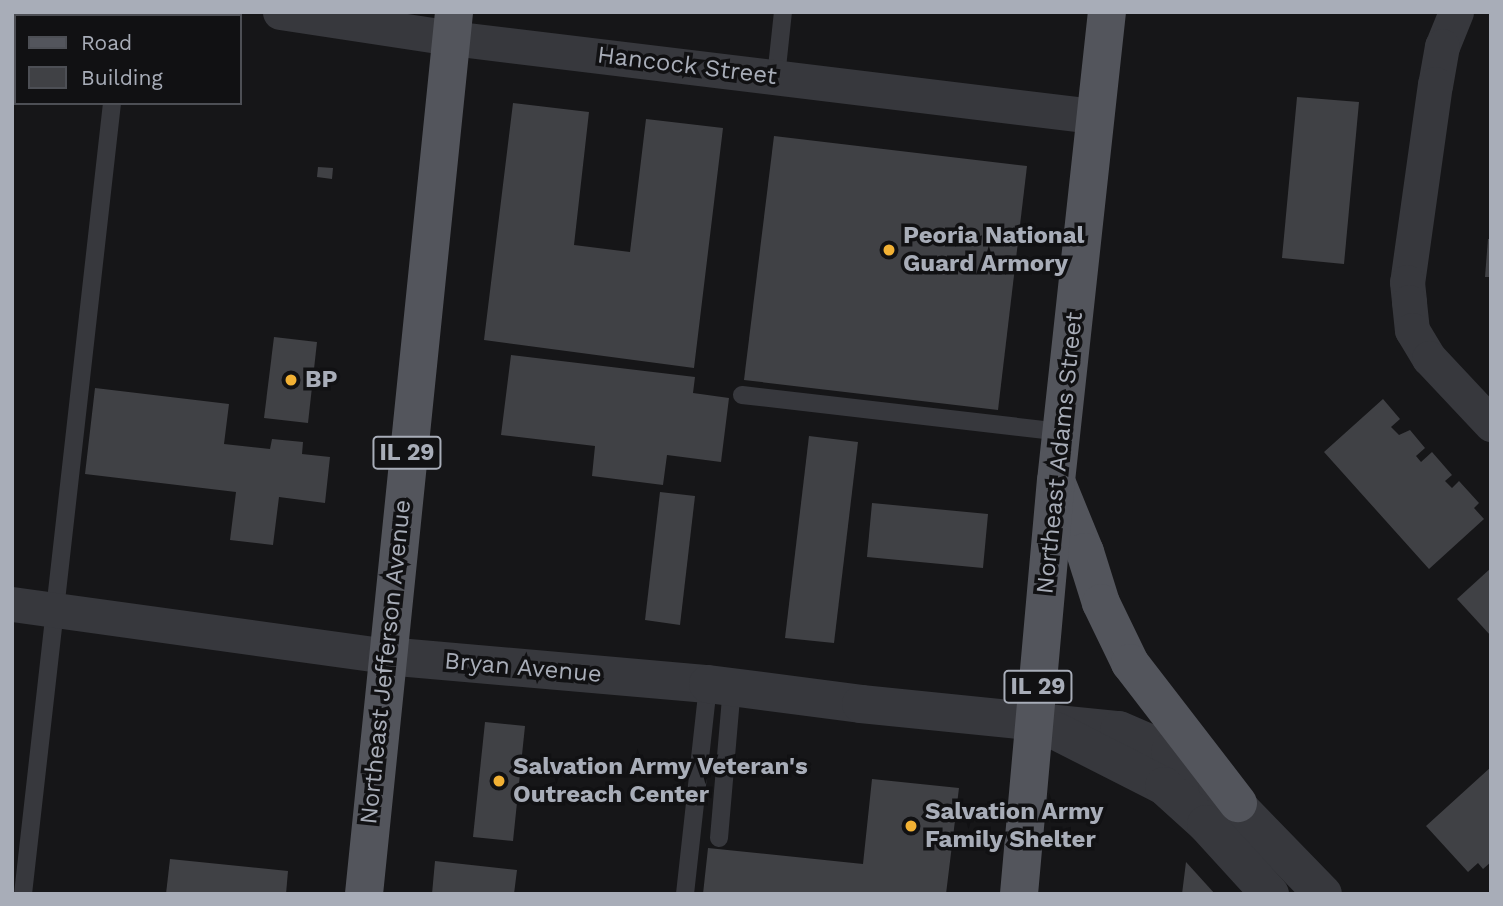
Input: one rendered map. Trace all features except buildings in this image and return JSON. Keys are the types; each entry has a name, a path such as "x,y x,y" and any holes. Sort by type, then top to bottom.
{"main road":[{"name":"Northeast Adams Street","path":"1018,894 1056,481 1107,12"},
{"name":"Northeast Jefferson Avenue","path":"364,894 452,25"},
{"path":"1056,481 1085,552 1101,603 1129,663 1238,803"}],"street":[{"name":"Hancock Street","path":"280,12 452,25 776,77 1094,116"},
{"path":"1456,12 1443,46 1435,84 1407,282 1412,330 1429,358 1491,424"},
{"name":"Bryan Avenue","path":"12,604 386,656 720,685 860,704 1119,730 1170,752 1238,803 1324,894"},
{"path":"1035,720 1164,786 1206,824 1270,894"}],"lane":[{"path":"776,77 783,12"},
{"path":"23,894 113,105"},
{"path":"742,396 1061,432"},
{"path":"719,838 720,685"},
{"path":"685,894 720,685"}],"place":[{"name":"Peoria National Guard Armory","path":"889,250"},
{"name":"BP","path":"291,380"},
{"name":"Salvation Army Veteran's Outreach Center","path":"499,781"},
{"name":"Salvation Army Family Shelter","path":"911,826"}]}
